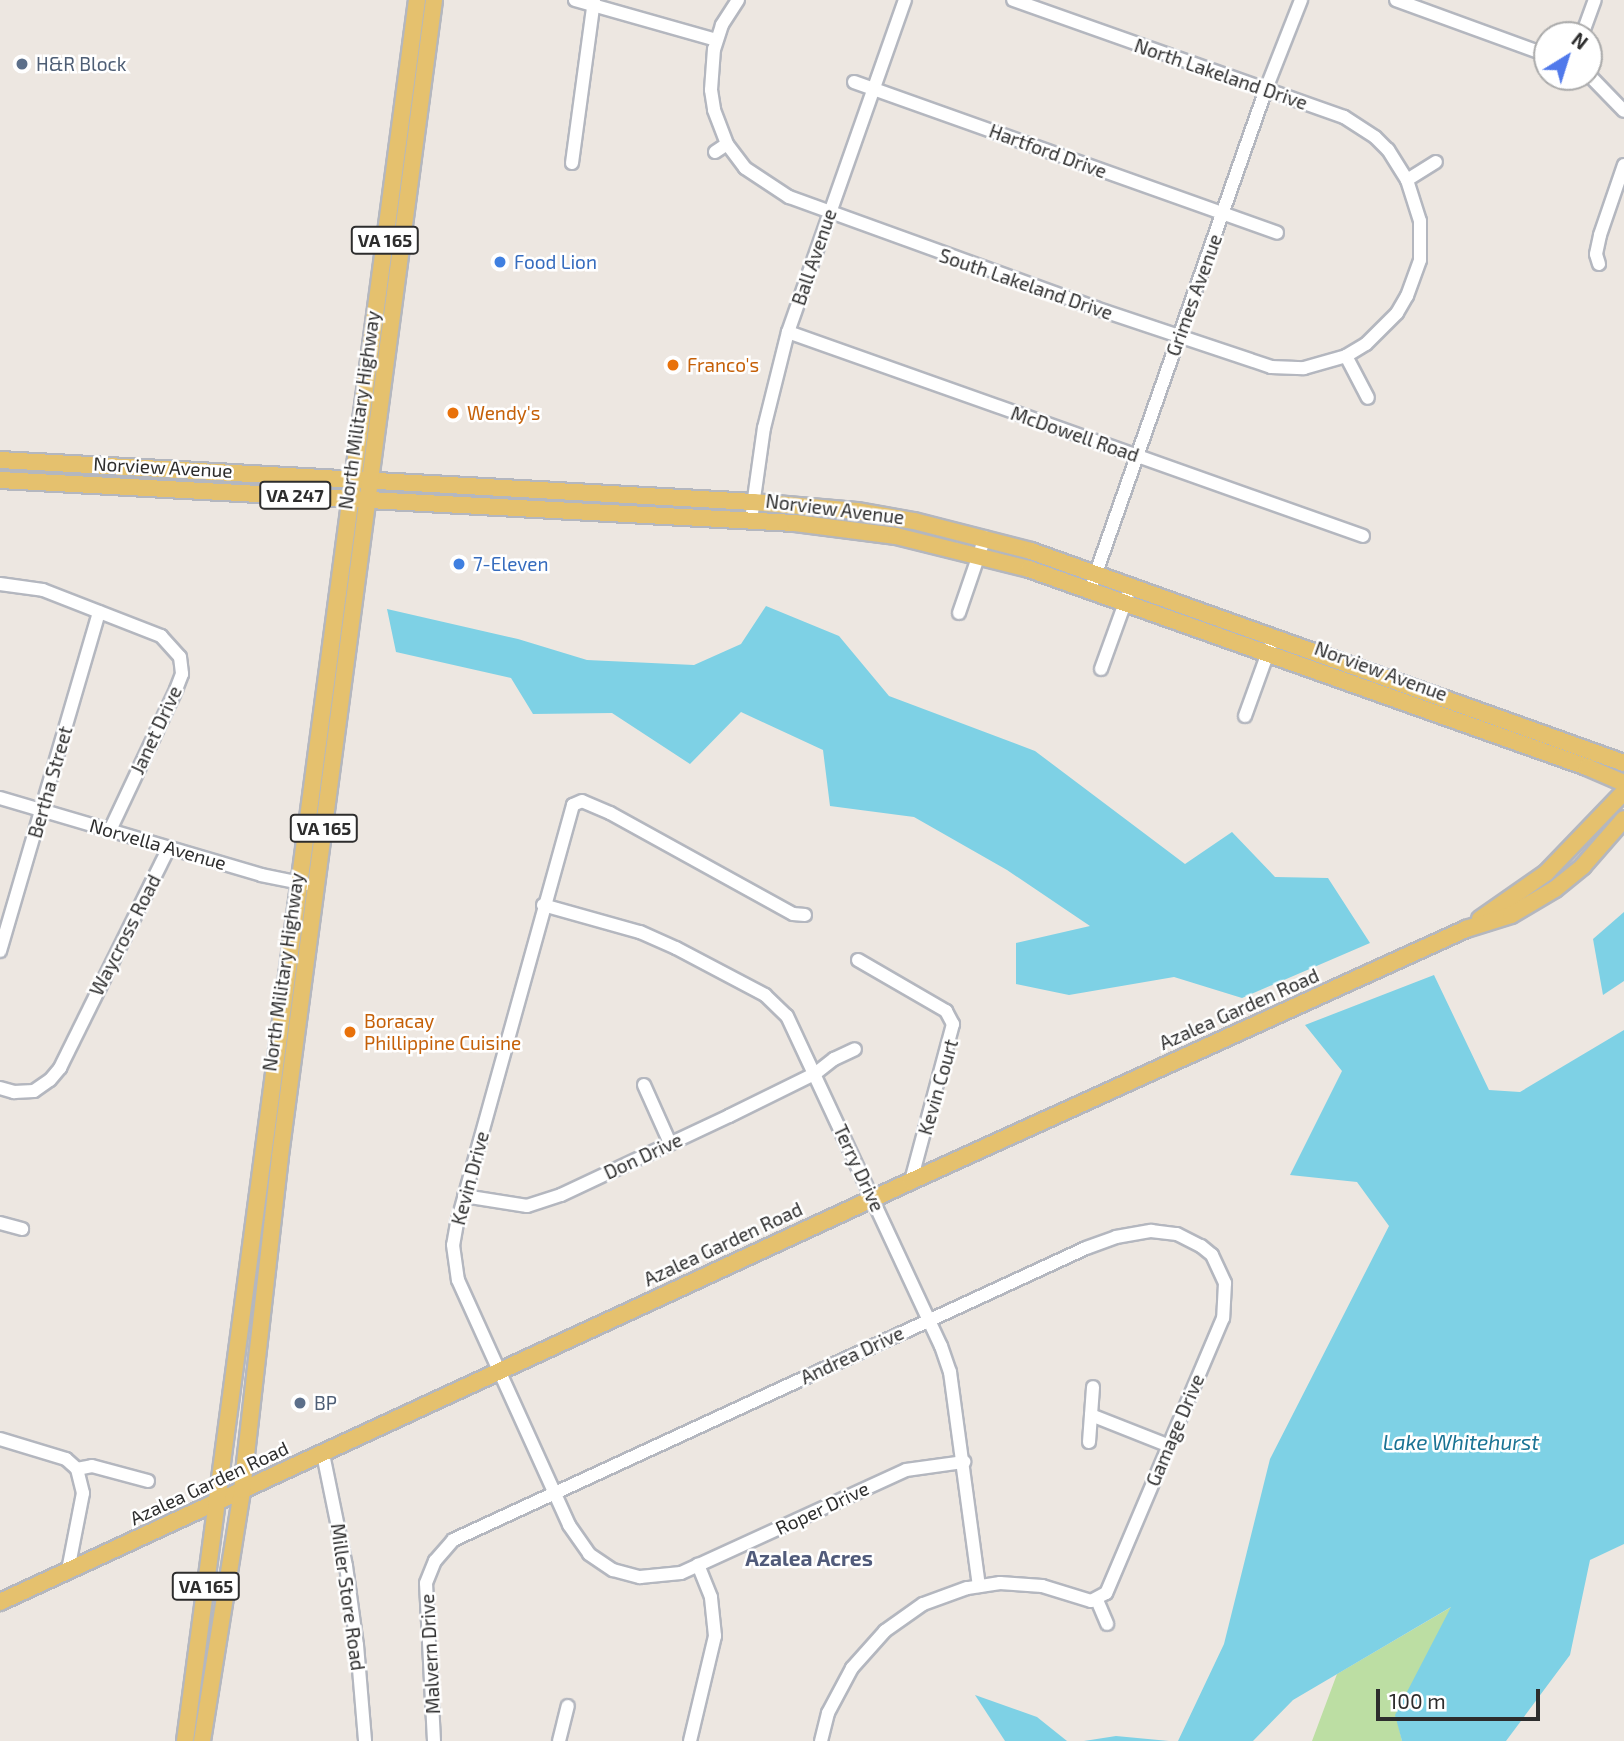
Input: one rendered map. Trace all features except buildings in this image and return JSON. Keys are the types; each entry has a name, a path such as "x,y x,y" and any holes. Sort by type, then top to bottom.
{"main road":[{"name":"North Military Highway","path":"185,1741 417,0"},
{"name":"North Military Highway","path":"202,1741 242,1490 277,1180 435,0"},
{"name":"Norview Avenue","path":"0,460 753,502 857,511 985,537 1096,573 1624,763"},
{"name":"Norview Avenue","path":"0,480 751,520 852,529 979,555 1090,590 1587,767 1624,783"},
{"name":"Azalea Garden Road","path":"1466,929 1546,873 1624,792"},
{"name":"Azalea Garden Road","path":"0,1602 911,1181 1466,929 1511,915 1555,889 1583,866 1624,819"}],"street":[{"path":"575,0 594,2 716,40 738,0"},
{"name":"Ball Avenue","path":"751,520 764,428 788,332 905,0"},
{"name":"North Lakeland Drive","path":"1013,0 1266,89 1360,126 1388,150 1407,180 1416,202 1421,249"},
{"name":"Grimes Avenue","path":"1090,590 1266,89 1301,0"},
{"path":"1396,0 1533,50"},
{"path":"1587,21 1595,0"},
{"path":"572,163 594,2"},
{"name":"South Lakeland Drive","path":"716,40 711,90 720,130 745,168 770,187 830,212 1271,367 1304,368 1346,356 1366,344 1397,313 1414,278 1421,249"},
{"name":"Hartford Drive","path":"854,82 1277,233"},
{"path":"1603,89 1624,111"},
{"path":"715,152 727,144"},
{"path":"1407,180 1436,162"},
{"path":"1599,264 1596,254 1600,235 1624,165"},
{"name":"McDowell Road","path":"788,332 1363,536"},
{"path":"1346,356 1368,398"},
{"path":"959,613 985,537"},
{"name":"Janet Drive","path":"0,584 43,590 161,636 177,651 183,668 176,690 110,830"},
{"path":"1101,669 1131,586"},
{"name":"Bertha Street","path":"0,951 99,612"},
{"path":"1245,716 1274,636"},
{"name":"Norvella Avenue","path":"0,798 299,883 316,884"},
{"name":"Kevin Drive","path":"604,1565 578,1540 553,1492 458,1280 453,1245 543,905 573,805 582,801 610,813 793,914 805,915"},
{"name":"Waycross Road","path":"0,1088 24,1093 44,1086 60,1068 169,847"},
{"name":"Terry Drive","path":"543,905 640,932 765,995 787,1016 816,1073 929,1320 950,1372 979,1586"},
{"name":"Kevin Court","path":"858,960 946,1011 953,1024 954,1031 911,1181"},
{"name":"Don Drive","path":"464,1196 517,1206 532,1206 816,1073 834,1059 855,1049"},
{"path":"644,1085 670,1143"},
{"path":"0,1223 22,1229"},
{"name":"Andrea Drive","path":"496,1518 1086,1248 1135,1233 1177,1234 1190,1239 1212,1255"},
{"name":"Gamage Drive","path":"1097,1600 1106,1593 1223,1318 1227,1291 1220,1268 1212,1255"},
{"path":"1089,1442 1093,1387"},
{"path":"1091,1415 1167,1446"},
{"path":"0,1439 66,1459 77,1469 83,1493 68,1570"},
{"name":"Miller Store Road","path":"323,1454 346,1566 357,1646 365,1741"},
{"name":"Roper Drive","path":"604,1565 625,1574 656,1578 681,1573 906,1471 964,1462"},
{"path":"77,1469 92,1466 148,1481"},
{"name":"Malvern Drive","path":"434,1741 426,1583 435,1561 453,1540 496,1518"},
{"path":"690,1741 715,1636 711,1597 698,1565"},
{"path":"821,1741 828,1713 841,1685 869,1646 923,1604 979,1586 1023,1584 1061,1591 1091,1601 1097,1600 1107,1624"},
{"path":"559,1741 568,1706"}],"green space":[{"path":"1453,1606 1396,1715 1402,1741 1312,1741 1337,1674"}],"water":[{"path":"766,606 839,636 889,696 1035,751 1185,864 1232,832 1275,877 1328,878 1370,943 1242,998 1174,977 1069,995 1016,984 1016,943 1090,926 1007,870 914,817 830,806 823,750 741,712 690,764 612,713 533,714 511,678 396,652 387,609 518,639 587,660 694,665 741,644"},
{"path":"1624,912 1624,981 1603,995 1593,939"},
{"name":"Lake Whitehurst","path":"1434,975 1489,1090 1520,1092 1624,1030 1624,1544 1590,1560 1570,1655 1506,1741 1402,1741 1395,1715 1451,1607 1293,1700 1253,1741 1178,1741 1224,1644 1270,1459 1389,1226 1357,1182 1290,1175 1342,1071 1305,1025"},
{"path":"975,1695 1037,1717 1067,1741 1005,1741"},
{"path":"1116,1736 1169,1741 1084,1741"}],"place":[{"name":"H&R Block","path":"22,64"},
{"name":"Food Lion","path":"500,262"},
{"name":"Franco's","path":"673,365"},
{"name":"Wendy's","path":"453,413"},
{"name":"7-Eleven","path":"459,564"},
{"name":"Boracay Phillippine Cuisine","path":"350,1032"},
{"name":"BP","path":"300,1403"}],"district":[{"name":"Azalea Acres","path":"809,1558"}]}
